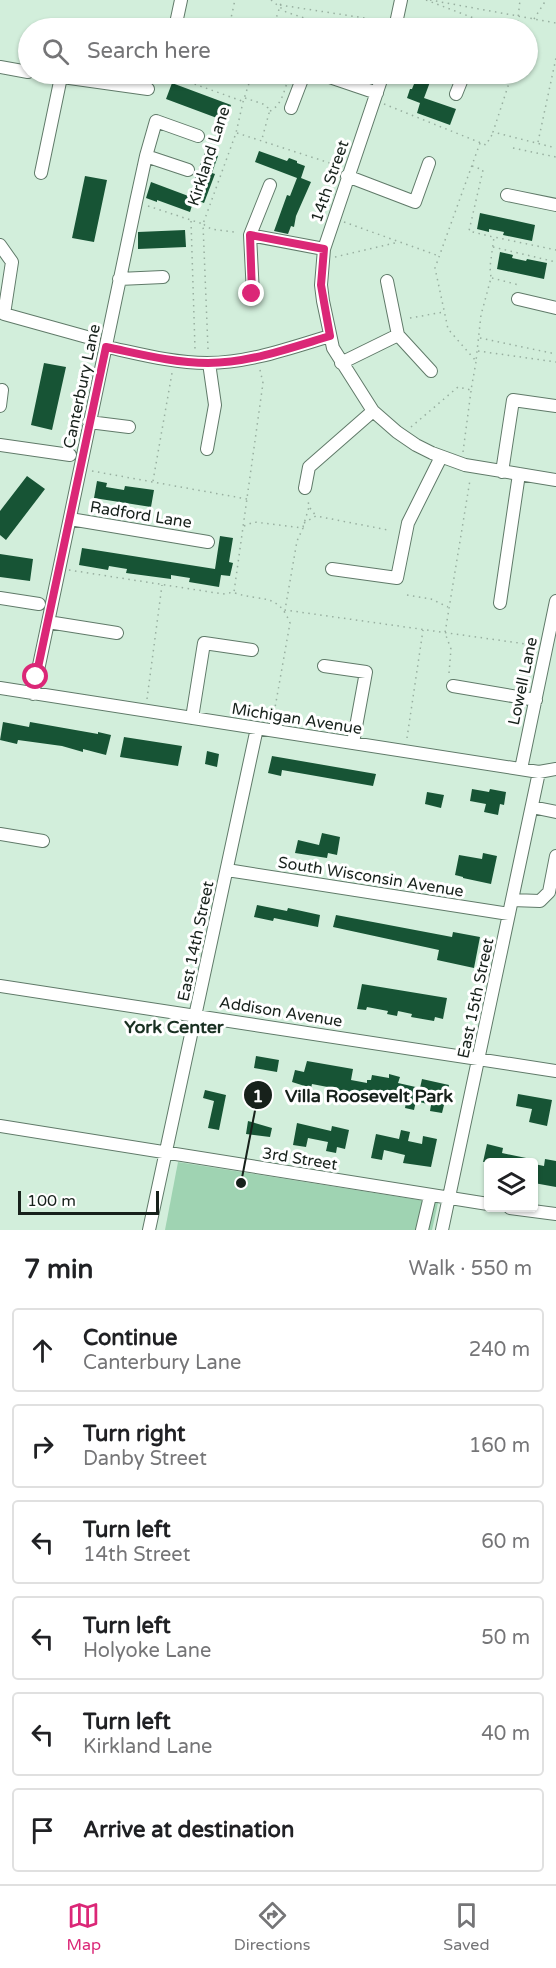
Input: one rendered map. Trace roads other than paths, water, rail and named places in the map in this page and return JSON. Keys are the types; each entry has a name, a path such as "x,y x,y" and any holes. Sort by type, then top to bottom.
{"street":[{"path":"177,18 181,0"},
{"path":"397,18 401,0"},
{"path":"0,67 18,70"},
{"path":"41,173 60,84"},
{"path":"112,84 148,89"},
{"path":"291,108 300,84"},
{"path":"345,84 380,99"},
{"name":"14th Street","path":"382,84 380,99 347,176 324,249 321,285 333,348 373,411 416,445 465,465 556,480"},
{"path":"456,94 460,84"},
{"name":"Canterbury Lane","path":"33,694 119,279 156,121 198,136"},
{"path":"146,156 188,170"},
{"path":"347,176 415,202 429,163"},
{"path":"252,294 250,235 270,184"},
{"path":"507,195 556,205"},
{"path":"250,235 324,249"},
{"path":"0,245 12,262 4,314 94,339"},
{"path":"119,279 163,277"},
{"path":"387,280 398,335 430,371"},
{"path":"518,299 556,308"},
{"path":"341,363 398,335"},
{"path":"106,347 164,359 208,363 253,358 330,336"},
{"path":"207,449 215,405 208,363"},
{"path":"0,406 2,390"},
{"path":"502,472 513,400 556,406"},
{"path":"306,492 309,467 373,411"},
{"path":"89,422 129,427"},
{"path":"5,446 70,455"},
{"path":"332,569 397,578 408,523 441,457"},
{"path":"500,603 519,474"},
{"name":"Radford Lane","path":"70,519 207,542"},
{"path":"0,598 39,604"},
{"name":"Lowell Lane","path":"521,769 556,600"},
{"path":"48,622 117,633"},
{"path":"192,718 204,643 252,650"},
{"path":"324,666 366,672 353,743"},
{"path":"453,686 536,700"},
{"name":"Michigan Avenue","path":"0,688 539,772 556,769"},
{"name":"East 14th Street","path":"149,1230 257,728"},
{"name":"East 15th Street","path":"442,1230 539,772"},
{"path":"532,807 556,812"},
{"path":"0,834 44,841"},
{"path":"512,900 540,901 549,892 556,856"},
{"name":"South Wisconsin Avenue","path":"227,870 509,914"},
{"name":"Addison Avenue","path":"0,986 556,1071"},
{"name":"3rd Street","path":"0,1126 484,1203"},
{"path":"422,1230 430,1196"},
{"path":"538,1212 556,1214"}],"place":[{"name":"Villa Roosevelt Park","path":"241,1183"}],"district":[{"name":"York Center","path":"174,1027"}]}
